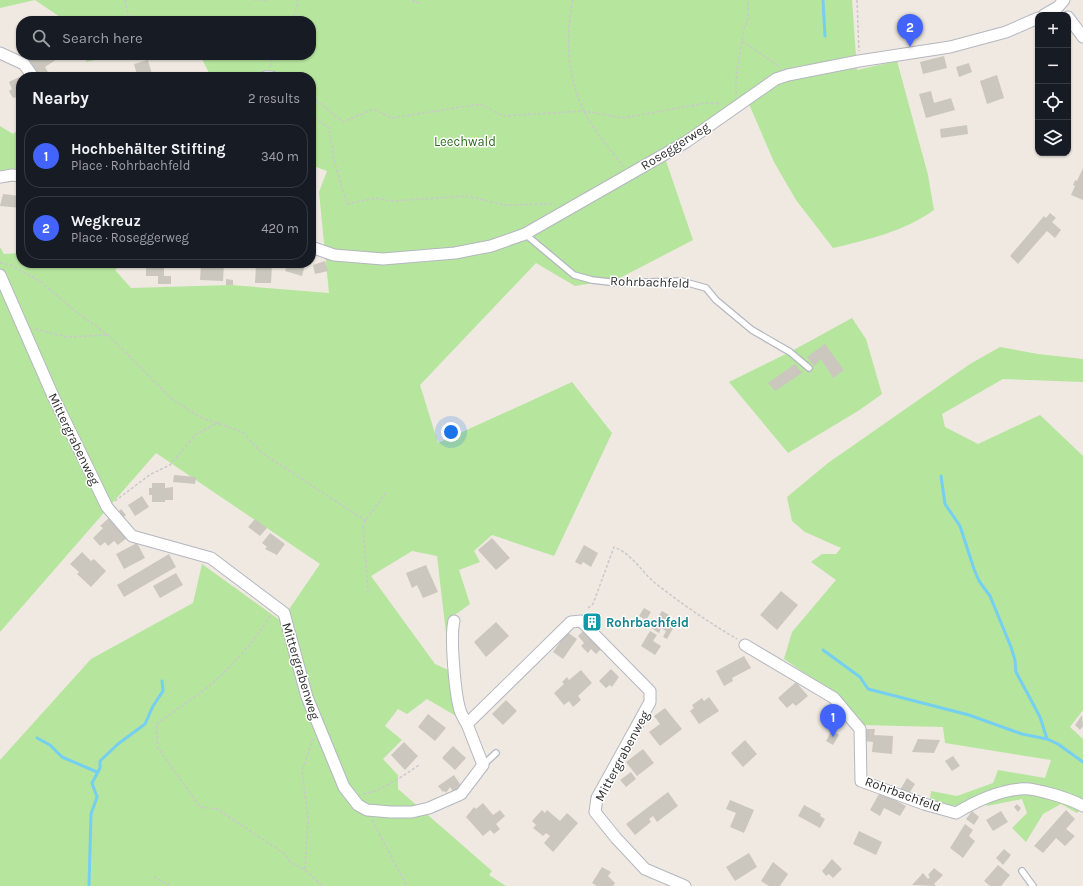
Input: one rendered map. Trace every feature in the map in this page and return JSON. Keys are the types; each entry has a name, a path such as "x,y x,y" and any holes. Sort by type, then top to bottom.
{"street":[{"path":"1064,10 1083,37"},
{"name":"Roseggerweg","path":"316,249 334,255 383,259 455,253 492,246 525,234 686,142 776,79 793,74 859,61 950,47 1006,32 1035,19"},
{"path":"0,53 24,64 30,72"},
{"path":"0,177 16,173"},
{"name":"Mittergrabenweg","path":"0,275 52,396 107,507 132,536 211,558 284,613 307,697 344,787 361,808 367,810"},
{"path":"367,810 412,812 430,808 461,794 483,765 461,712 452,638 454,620"},
{"name":"Mittergrabenweg","path":"467,724 570,622 581,620 650,691 650,702 597,798 595,812 616,838 645,869 685,886"},
{"name":"Rohrbachfeld","path":"745,645 834,698 860,729 861,782 924,804 956,813 980,799 1021,788 1068,798 1083,806"}],"lane":[{"name":"Rohrbachfeld","path":"525,234 574,275 592,280 618,283 681,281 706,288 716,300 752,330 790,352 809,368"},
{"path":"483,765 496,753"},
{"path":"1022,871 1033,886"}],"path":[{"path":"125,0 128,16"},
{"path":"254,0 268,0"},
{"path":"293,16 298,0"},
{"path":"412,0 421,4"},
{"path":"573,0 569,18 568,48 571,70 579,102 590,122 628,175"},
{"path":"316,100 343,122 373,109 392,118 480,104 503,116 584,112 622,118 706,103 736,106 736,79 744,28 748,21 748,0"},
{"path":"857,0 859,61"},
{"path":"742,41 793,74"},
{"path":"270,72 272,60"},
{"path":"316,119 329,128 335,164 347,204 375,198 392,201 466,196 506,205 557,204"},
{"path":"0,263 11,265 16,268"},
{"path":"16,268 42,282 75,311 108,335 172,399 200,417 219,422 242,432 262,453 366,521"},
{"path":"23,326 66,337 108,335"},
{"path":"107,507 151,474 170,465 195,436 219,422"},
{"path":"368,593 364,524 387,490"},
{"path":"588,608 593,604 614,547 621,550 654,582 695,614 745,645"},
{"path":"276,607 261,630 234,662 208,687 156,725 158,748 200,807 217,809 285,854 291,863 305,869 322,886"},
{"path":"305,869 308,817 302,771 310,743 320,730"},
{"path":"351,796 377,790 419,765"},
{"path":"367,810 407,886"},
{"path":"154,877 171,886"}],"green space":[{"path":"0,0 35,0 0,8"},
{"name":"Leechwald","path":"35,0 852,0 857,70 897,61 928,175 934,210 911,224 885,234 833,248 796,200 774,162 749,104 665,158 693,240 618,279 575,286 536,263 420,385 438,443 572,382 612,433 554,556 492,535 474,551 480,562 459,570 470,604 452,617 451,634 446,633 437,556 412,551 371,576 435,664 450,671 456,716 427,699 407,714 398,709 385,726 402,740 383,759 398,775 398,789 492,871 489,875 506,886 0,886 0,760 91,659 193,603 202,564 281,621 320,564 156,453 0,632 0,247 4,254 16,253 16,268 117,268 115,270 131,288 231,285 329,293 319,192 327,171 316,167 316,72 208,72 202,60 316,60 316,16 59,16"},
{"path":"0,126 13,134 16,131 16,181 0,183"},
{"path":"852,318 866,339 882,394 858,411 788,453 729,382 790,352"},
{"path":"1000,347 1038,354 1083,359 1083,382 1003,379 942,414 945,427 978,444 1040,415 1083,456 1083,710 1070,727 1083,739 1083,806 1077,813 1061,804 1043,814 1026,842 1012,828 1027,813 1022,799 987,806 982,794 956,806 930,800 931,791 957,796 993,783 998,770 1045,778 1051,760 945,743 943,727 861,725 838,696 784,659 792,632 836,580 811,562 822,554 836,554 841,548 805,532 792,521 787,497 828,463 970,364"}],"building":[{"path":"944,56 947,68 923,74 920,62"},
{"path":"27,60 56,60 45,67 48,72 34,72"},
{"path":"148,60 151,72 136,72 134,64"},
{"path":"969,63 972,72 959,77 956,67"},
{"path":"997,75 1004,98 987,104 980,81"},
{"path":"16,78 16,97 13,98 9,91 12,89 9,82"},
{"path":"931,91 934,103 951,98 955,110 926,118 919,94"},
{"path":"967,125 968,134 941,138 940,129"},
{"path":"1083,168 1083,200 1071,195 1075,186 1073,185 1075,180 1077,181"},
{"path":"3,194 16,195 16,208 0,206"},
{"path":"1050,213 1056,218 1052,222 1061,230 1055,238 1047,231 1018,264 1010,256 1044,216 1046,218"},
{"path":"325,261 328,271 315,274 314,268 316,268 316,264"},
{"path":"146,268 164,268 164,276 171,276 171,284 158,284 158,276 146,276"},
{"path":"201,268 224,268 223,281 200,280"},
{"path":"256,268 272,268 271,283 255,283"},
{"path":"286,268 304,268 302,276 285,271"},
{"path":"226,279 233,280 233,285 226,285"},
{"path":"825,344 844,370 833,378 821,359 814,366 807,357"},
{"path":"795,364 802,373 775,391 768,383"},
{"path":"174,475 196,477 195,484 173,482"},
{"path":"152,483 165,483 165,488 173,487 173,500 165,500 165,502 152,502 152,495 149,495 149,488 152,488"},
{"path":"142,496 149,507 135,516 128,505"},
{"path":"121,509 126,515 120,520 116,514"},
{"path":"110,517 128,537 118,545 114,541 108,546 105,542 100,546 93,538 103,528 100,526"},
{"path":"255,519 267,528 260,536 248,527"},
{"path":"270,533 285,544 277,555 265,549 267,547 262,543"},
{"path":"492,538 510,558 496,570 478,550"},
{"path":"137,543 145,558 124,569 116,554"},
{"path":"584,545 598,553 591,567 583,562 581,565 575,562"},
{"path":"82,552 91,561 94,559 106,571 91,587 77,574 79,572 70,564"},
{"path":"169,554 176,567 124,597 117,585"},
{"path":"426,565 438,592 423,598 417,585 412,588 406,573"},
{"path":"176,573 183,585 160,598 153,586"},
{"path":"781,591 798,605 777,630 760,615"},
{"path":"644,608 651,612 646,620 639,616"},
{"path":"662,611 669,615 667,620 675,625 667,639 663,637 666,631 661,628 659,633 651,628"},
{"path":"496,622 509,636 486,657 474,642"},
{"path":"584,630 603,647 596,654 591,649 588,653 581,646 584,643 578,636"},
{"path":"650,631 657,635 653,641 661,646 655,655 641,646"},
{"path":"567,632 577,639 563,659 553,652"},
{"path":"744,656 751,668 732,678 733,681 724,686 716,671"},
{"path":"611,669 619,677 612,687 610,685 606,688 599,681"},
{"path":"581,670 592,683 578,696 581,700 573,707 569,701 564,705 554,693 564,684 562,682 567,677 569,680"},
{"path":"796,682 808,696 796,706 793,703 787,708 778,698"},
{"path":"709,697 719,711 699,724 690,711 694,708 692,705 702,698 704,701"},
{"path":"506,700 517,711 503,725 492,714"},
{"path":"665,708 682,729 660,746 649,732 660,724 654,716"},
{"path":"428,714 446,728 435,741 418,727"},
{"path":"1082,715 1083,726 1080,730 1075,725"},
{"path":"865,729 875,729 874,735 893,736 892,754 872,752 873,742 864,741"},
{"path":"832,730 839,735 833,745 826,741"},
{"path":"918,739 940,740 934,753 912,752"},
{"path":"745,740 757,754 743,767 731,753"},
{"path":"404,742 418,756 405,770 391,755"},
{"path":"453,746 466,758 455,770 442,758"},
{"path":"643,749 654,763 637,776 626,762"},
{"path":"953,756 960,766 952,771 945,761"},
{"path":"631,772 636,779 626,787 620,780"},
{"path":"454,775 462,787 454,793 450,787 446,793 444,791 443,792 438,786"},
{"path":"907,778 915,784 910,792 900,790"},
{"path":"668,792 678,806 657,822 653,816 649,819 651,822 635,835 626,824"},
{"path":"880,792 906,806 900,816 884,808 880,816 870,810"},
{"path":"730,800 754,810 744,833 730,827 736,813 726,809"},
{"path":"483,803 493,815 500,810 505,816 496,824 500,829 494,834 490,830 483,836 466,817 474,807 476,809"},
{"path":"1017,804 1021,808 1018,812 1014,807"},
{"path":"804,805 821,814 820,816 825,819 820,828 798,816"},
{"path":"542,810 545,813 547,810 560,821 567,813 578,823 553,852 544,843 550,836 546,833 543,836 533,828 536,825 532,821"},
{"path":"1066,810 1075,819 1066,829 1075,836 1065,846 1056,838 1043,853 1034,846"},
{"path":"972,811 979,817 974,825 966,819"},
{"path":"1001,811 1008,822 993,831 986,820"},
{"path":"965,824 973,830 969,836 975,841 963,858 950,848"},
{"path":"859,831 882,842 876,855 853,844"},
{"path":"1004,849 1011,855 1003,865 996,858"},
{"path":"749,853 757,867 735,881 726,867"},
{"path":"832,859 842,869 833,878 829,874 826,876 822,871"},
{"path":"773,862 788,874 780,886 769,886 761,881"},
{"path":"998,865 1010,875 1001,886 990,886 984,881"},
{"path":"602,867 611,872 608,876 615,883 613,886 597,886 592,883"},
{"path":"934,868 943,875 934,884 936,886 912,885 923,873 928,879 930,877 928,875"}],"waterway":[{"path":"823,0 825,36"},
{"path":"941,476 945,504 960,526 979,581 990,596 1011,647 1015,660 1016,672 1040,717 1047,739 1058,744 1083,762"},
{"path":"823,650 860,677 868,689 969,715 1022,734 1047,739"},
{"path":"89,886 91,814 97,797 92,783 100,768 100,761 118,744 145,724 153,706 163,691 162,681"},
{"path":"37,738 50,745 62,757 97,772"}],"place":[{"name":"Wegkreuz","path":"910,47"},
{"name":"Rohrbachfeld","path":"592,622"},
{"name":"Hochbehälter Stifting","path":"833,737"}]}
